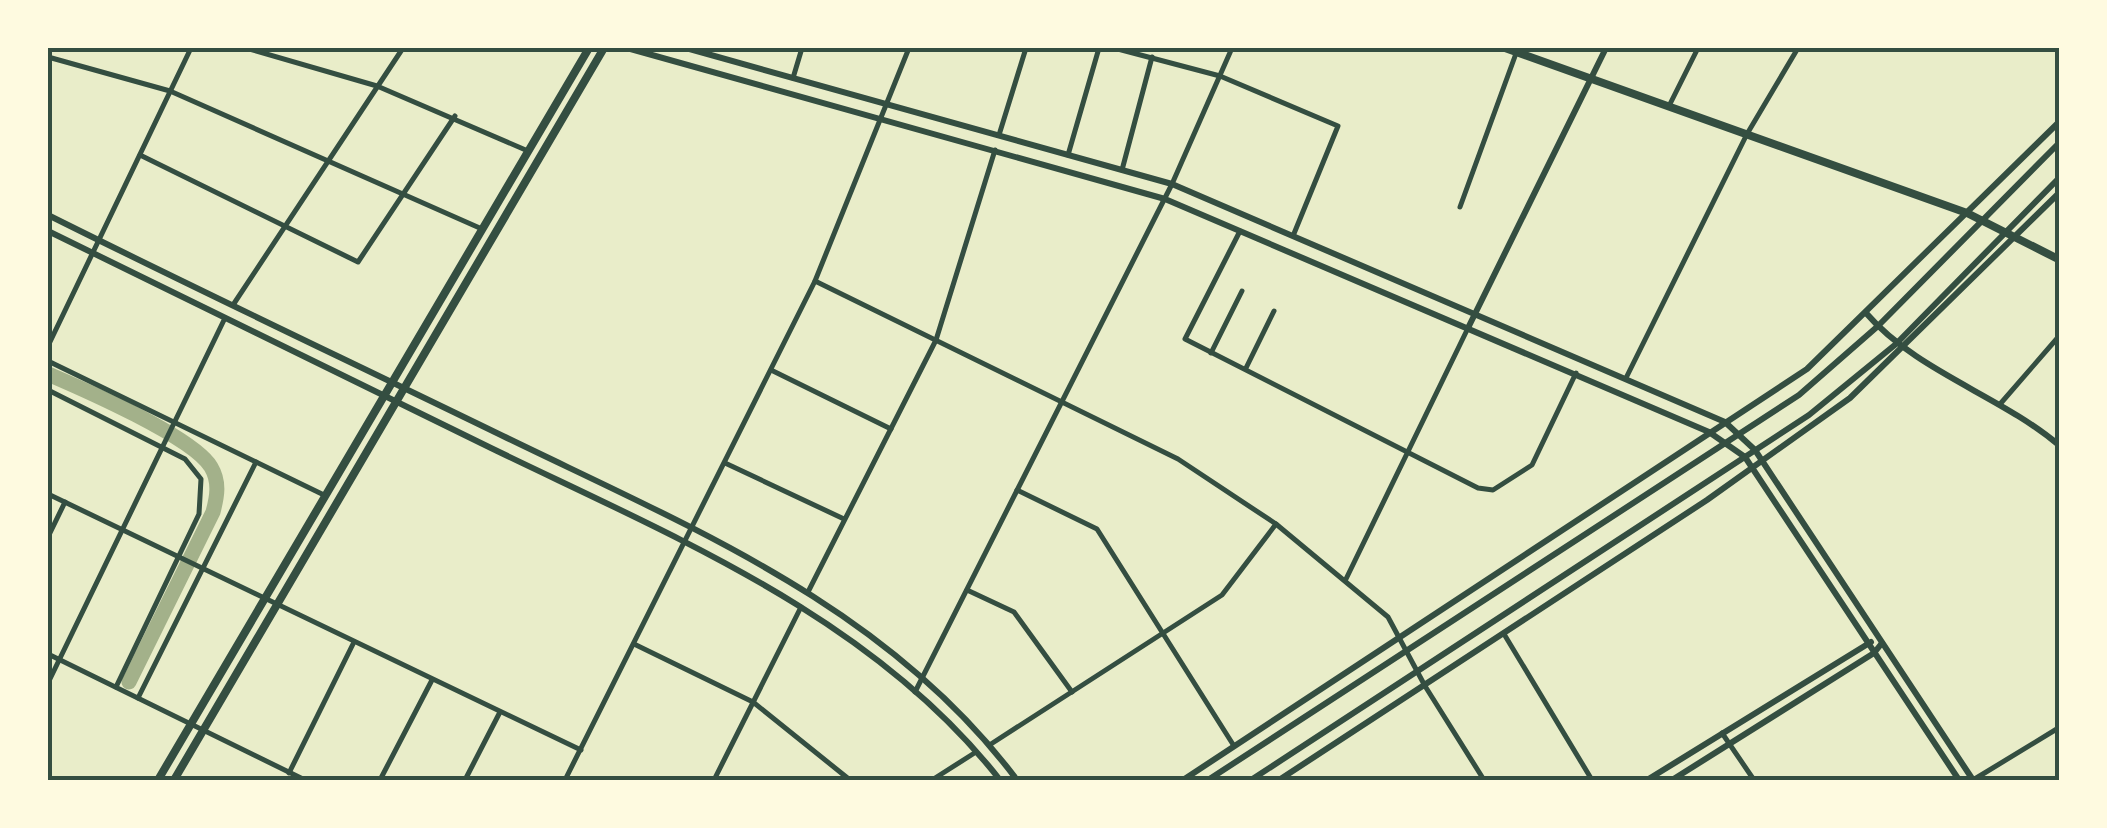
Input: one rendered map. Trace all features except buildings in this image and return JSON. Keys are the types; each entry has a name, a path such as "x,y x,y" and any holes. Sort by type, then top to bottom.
{"main road":[{"path":"158,780 589,48"},
{"path":"176,776 604,48"},
{"path":"1505,48 1967,213 2060,260"}],"street":[{"path":"48,346 191,48"},
{"path":"246,48 377,86 454,116 528,152"},
{"path":"232,305 403,48"},
{"path":"627,48 1165,199 1709,432 1745,456 1958,780"},
{"path":"686,48 1172,184 1725,422 1755,450 1973,780 2060,726"},
{"path":"794,78 802,48"},
{"path":"565,780 815,281 910,48"},
{"path":"998,135 1026,48"},
{"path":"1068,155 1099,48"},
{"path":"1114,48 1220,76 1338,126 1293,236"},
{"path":"915,692 1165,199 1232,48"},
{"path":"1346,579 1606,48"},
{"path":"1669,106 1698,48"},
{"path":"1626,378 1747,134 1798,48"},
{"path":"1460,207 1517,50"},
{"path":"49,53 170,91 482,229"},
{"path":"1122,170 1152,58"},
{"path":"140,155 358,262 454,116"},
{"path":"1183,780 1806,368 2060,121"},
{"path":"1208,780 1799,395 1878,326 2060,142"},
{"path":"808,592 936,340 995,150"},
{"path":"1250,780 1809,415 1896,344 2060,177"},
{"path":"1279,780 1504,634 1850,398 2060,192"},
{"path":"48,215 693,528 808,592 852,618 922,677 991,744 1017,780"},
{"path":"1240,231 1185,338 1478,488 1493,490 1532,465 1576,373"},
{"path":"48,232 686,543 801,607 843,632 915,692 1000,780"},
{"path":"815,281 1178,459 1276,524 1346,579 1402,636 1425,686 1484,780"},
{"path":"1212,352 1242,291"},
{"path":"1246,368 1274,311"},
{"path":"1866,313 1896,344 2001,403 2060,446"},
{"path":"48,684 225,318"},
{"path":"2001,403 2060,335"},
{"path":"48,362 324,494"},
{"path":"771,370 891,429"},
{"path":"48,390 164,446 192,464 203,490 199,514 181,559 116,687"},
{"path":"138,698 256,462"},
{"path":"725,463 845,520"},
{"path":"1017,490 1097,530 1234,746"},
{"path":"48,494 581,750"},
{"path":"48,538 64,502"},
{"path":"991,744 1222,595 1276,524"},
{"path":"967,590 1014,612 1072,692"},
{"path":"714,780 801,607"},
{"path":"1504,634 1592,780"},
{"path":"290,773 354,642"},
{"path":"1647,780 1867,642 1882,643"},
{"path":"1672,780 1874,653 1882,643"},
{"path":"634,644 754,702 850,780"},
{"path":"48,654 305,780"},
{"path":"380,780 432,680"},
{"path":"465,780 500,712"},
{"path":"1722,733 1754,780"},
{"path":"932,780 977,752"},
{"path":"176,776 185,780"}],"waterway":[{"path":"48,374 183,442 200,455 216,478 213,512 129,682"}]}
